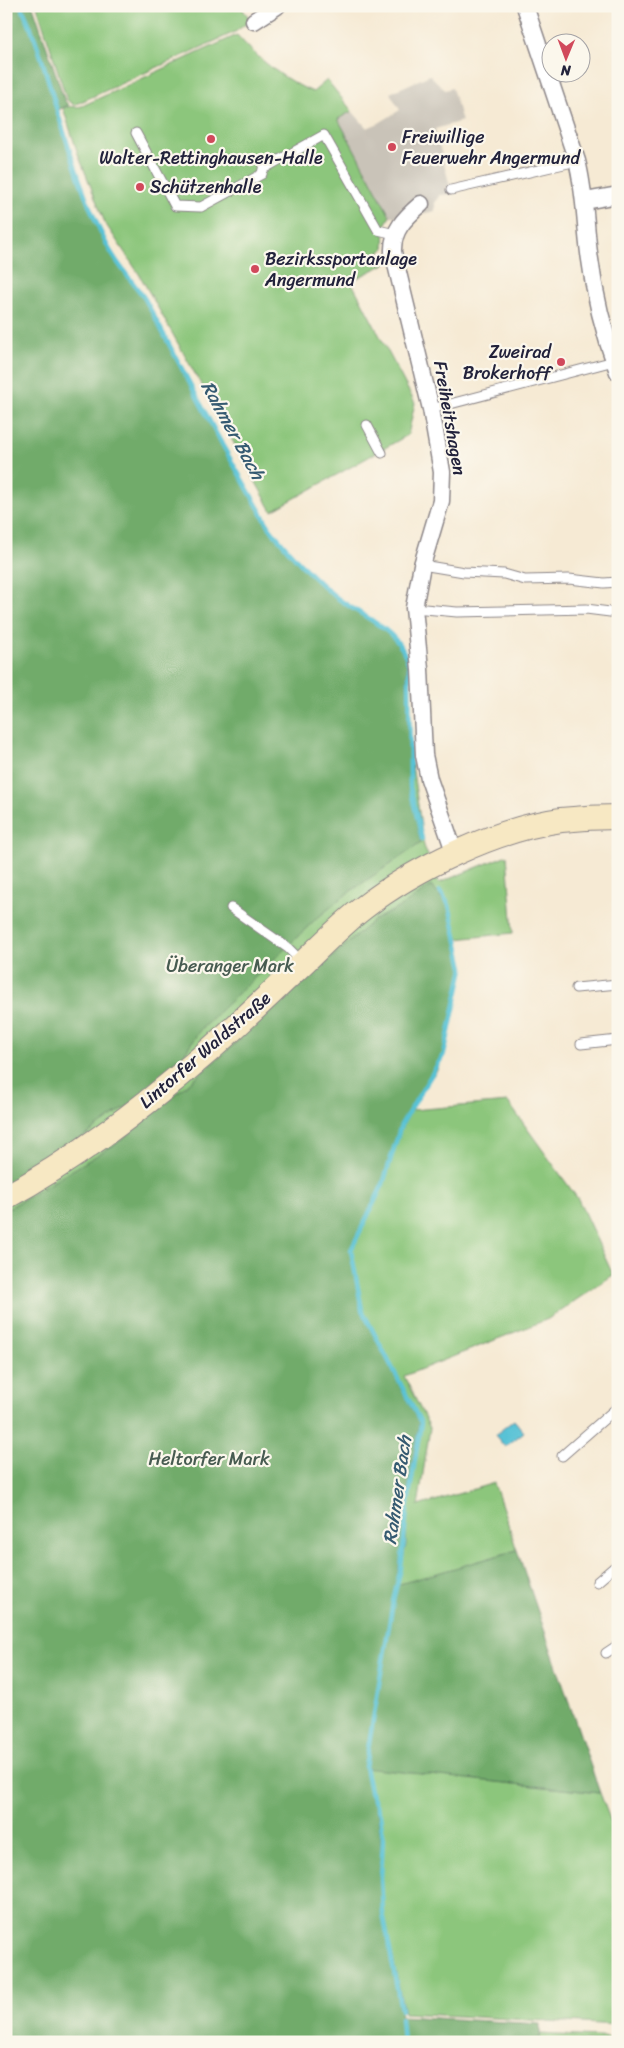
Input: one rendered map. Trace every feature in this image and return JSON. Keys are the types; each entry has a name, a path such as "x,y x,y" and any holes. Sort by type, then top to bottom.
{"main road":[{"name":"Lintorfer Waldstraße","path":"6,1197 61,1164 136,1112 205,1054 344,923 386,891 455,854 481,843 545,823 585,818 618,817"}],"street":[{"path":"254,21 277,6"},
{"path":"525,6 577,162 585,201 589,252 595,290 616,367"},
{"path":"585,201 618,195"},
{"path":"395,234 405,218 420,204"},
{"name":"Freiheitshagen","path":"395,234 393,252 431,409 441,461 442,491 422,565 414,608 420,669 424,755 429,779 455,854"}],"lane":[{"path":"136,134 175,206 200,207 262,174 263,170 324,136 378,230 395,234"},
{"path":"451,190 577,162"},
{"path":"431,409 616,367"},
{"path":"367,425 382,453"},
{"path":"422,565 464,572 504,574 525,580 569,579 618,582"},
{"path":"414,608 457,612 586,609 618,613"},
{"path":"231,908 288,948 303,963"},
{"path":"576,988 618,984"},
{"path":"581,1044 618,1040"},
{"path":"562,1456 618,1407"},
{"path":"597,1582 618,1564"},
{"path":"606,1654 618,1645"}],"shaded area":[{"path":"430,75 445,90 452,88 462,121 435,129 452,194 440,195 435,202 435,211 407,217 390,216 338,119 352,111 367,128 379,123 400,110 390,93"}],"green space":[{"name":"Überanger Mark","path":"6,6 15,6 101,239 152,317 299,582 404,656 410,751 424,846 439,883 507,855 513,933 457,939 451,914 458,975 438,1069 400,1120 389,1167 403,1125 412,1110 508,1102 578,1199 613,1275 548,1319 404,1376 430,1428 418,1506 494,1483 517,1550 409,1582 377,1769 600,1793 618,1840 618,2025 404,2013 392,1953 394,1990 6,2042","holes":["406,1522 406,1545 395,1597 397,1562"]},
{"path":"6,6 33,6 65,101 69,105 56,111 89,206 105,244 144,300 222,447 269,529 316,580 343,603 387,633 403,654 407,667 409,787 421,843 348,893 315,920 200,1030 167,1079 6,1190"},
{"path":"37,6 240,6 251,20 235,32 74,105 67,100"},
{"name":"Bezirkssportanlage Angermund","path":"237,35 272,68 302,87 313,92 327,80 352,111 338,119 390,216 385,225 384,249 379,252 385,264 351,281 415,403 408,435 272,511 139,274 105,223 78,154 63,108 82,106"},
{"name":"Heltorfer Mark","path":"431,886 448,905 462,968 443,1054 400,1124 382,1184 350,1250 361,1311 419,1423 405,1509 403,1544 396,1585 517,1550 600,1793 364,1768 369,1791 378,1815 381,1838 380,1878 382,1913 401,2016 540,2024 540,2042 6,2042 6,1210 119,1142 214,1062 374,920 402,906"},
{"path":"540,2034 618,2038 618,2042 540,2042"}],"water":[{"path":"514,1420 524,1432 505,1447 495,1435"}],"waterway":[{"name":"Rahmer Bach","path":"21,6 45,69 78,176 106,243 119,265 145,299 223,446 270,528 318,582 347,605 389,633 398,642 404,653 409,666 410,787 422,839"},
{"name":"Rahmer Bach","path":"401,2010 383,1913 381,1878 383,1838 380,1814 370,1791 365,1767 394,1596 401,1568 407,1509 421,1423 362,1310 351,1250 383,1184 401,1125 444,1054 463,968 449,905 440,891"},
{"name":"Rahmer Bach","path":"401,2019 403,2042"}],"place":[{"name":"Walter-Rettinghausen-Halle","path":"211,139"},
{"name":"Freiwillige Feuerwehr Angermund","path":"392,147"},
{"name":"Schützenhalle","path":"140,187"},
{"name":"Bezirkssportanlage Angermund","path":"255,269"},
{"name":"Zweirad Brokerhoff","path":"561,362"}]}
